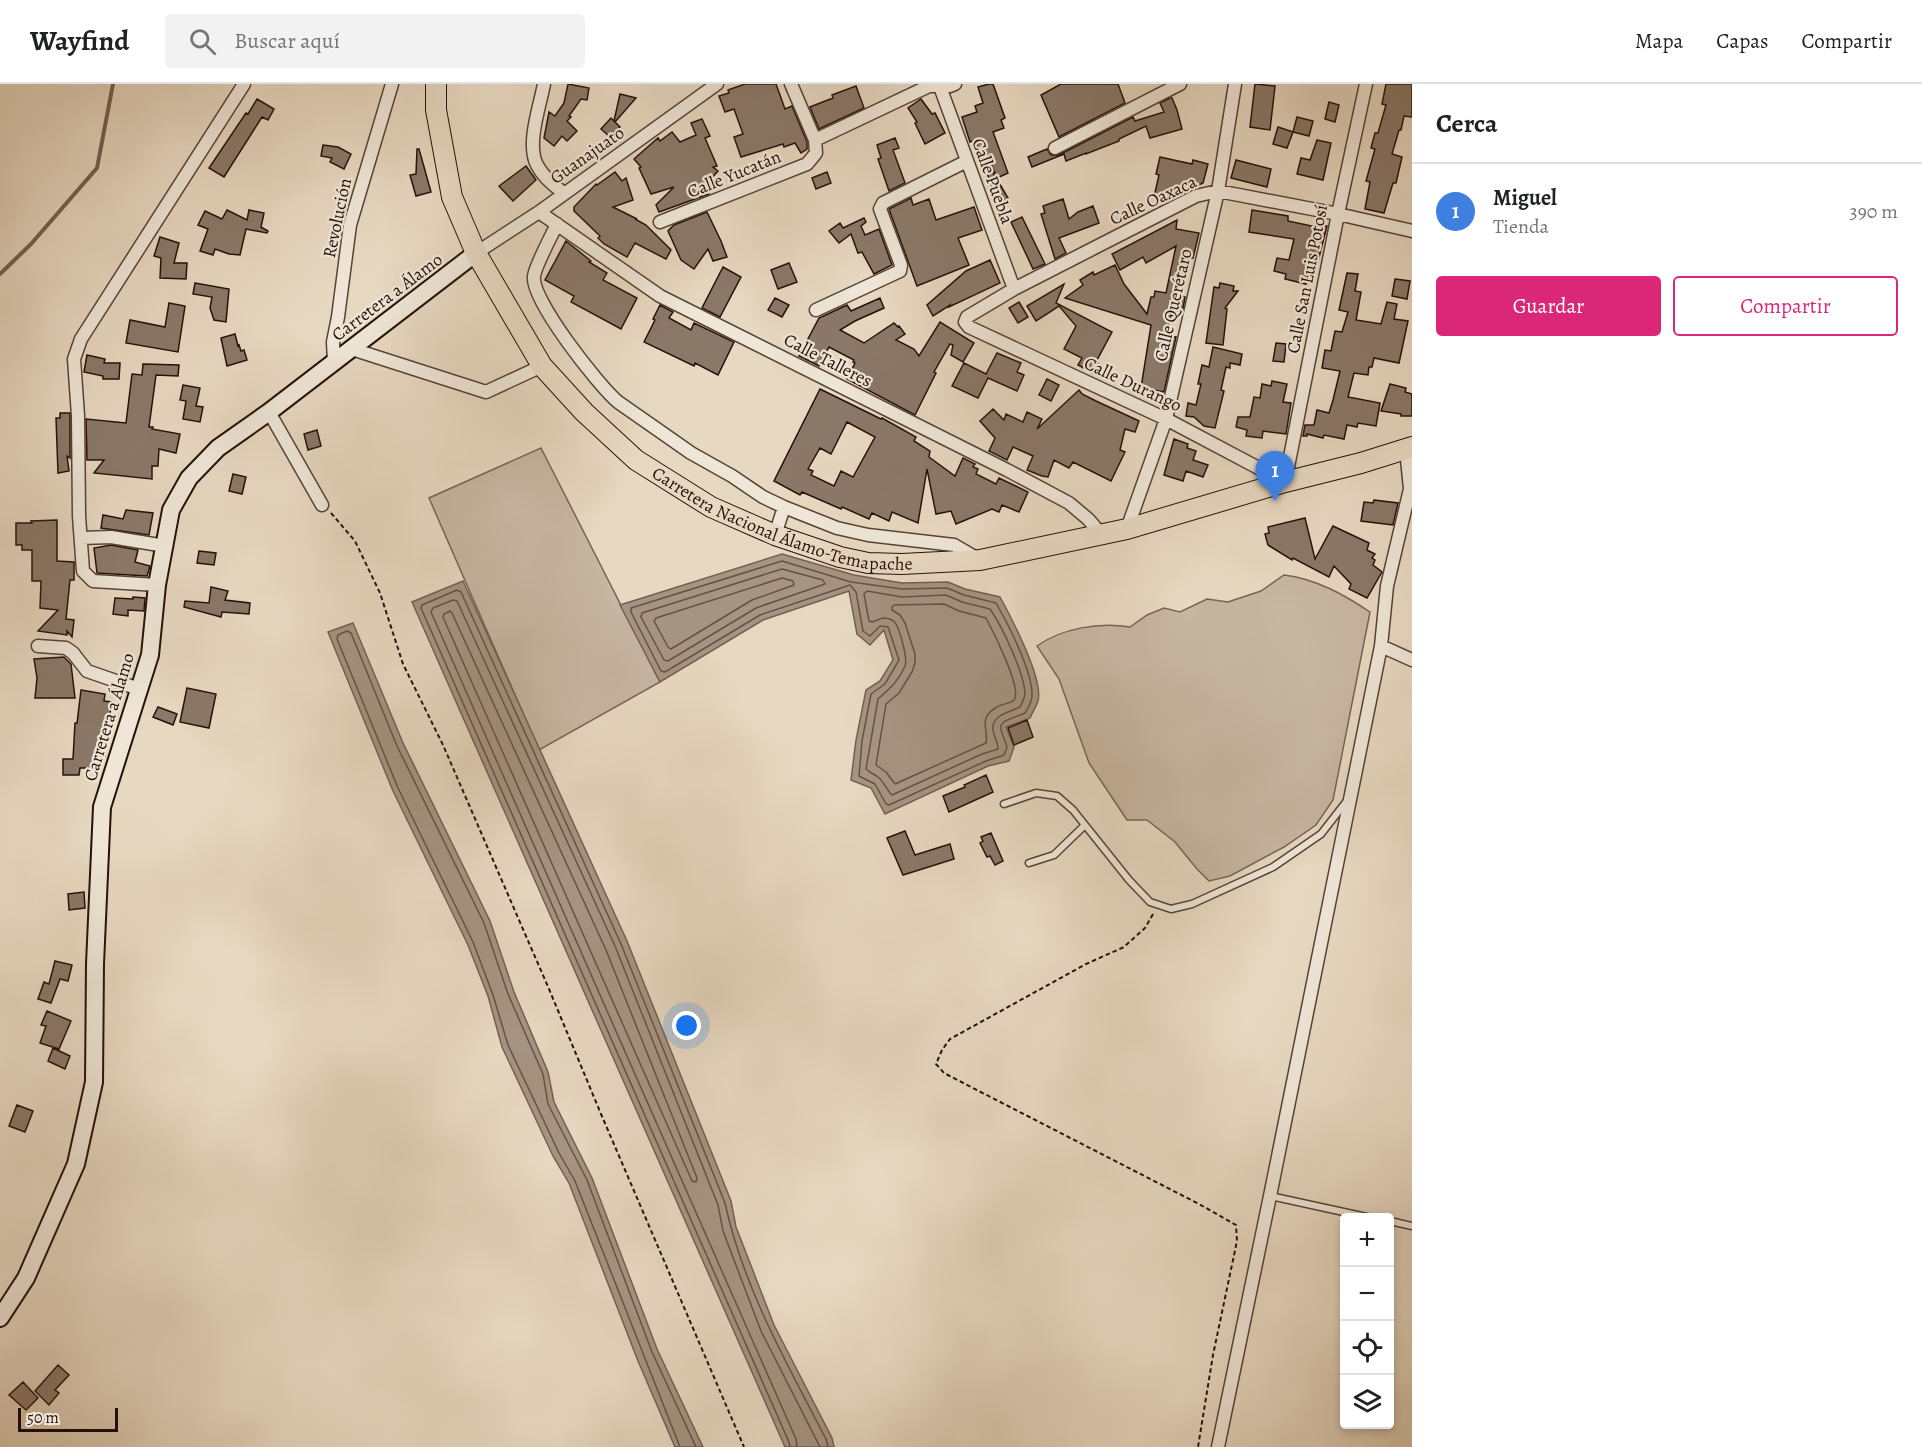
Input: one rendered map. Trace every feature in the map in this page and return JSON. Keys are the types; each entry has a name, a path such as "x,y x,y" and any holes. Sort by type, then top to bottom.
{"main road":[{"name":"Carretera Nacional Álamo-Temapache","path":"436,84 436,110 452,197 476,253 542,366 584,412 636,460 711,507 775,535 840,557 868,563 902,564 980,560 1127,529 1285,482 1409,451"},
{"name":"Carretera a Álamo","path":"0,1318 26,1278 76,1164 94,1082 95,964 102,807 150,655 157,585 171,510 189,478 218,448 269,412 476,253"}],"street":[{"path":"157,585 93,581 83,571 74,359 81,339 244,84"},
{"name":"Revolución","path":"334,362 333,342 350,225 392,84"},
{"path":"544,84 533,140 536,162 545,177 563,193"},
{"name":"Guanajuato","path":"476,253 538,212 717,84"},
{"path":"791,84 815,140 929,86 955,84"},
{"path":"1055,148 1180,84"},
{"name":"Calle Querétaro","path":"1127,529 1166,419 1218,191 1235,84"},
{"name":"Calle San Luis Potosí","path":"1285,482 1366,84"},
{"name":"Calle Puebla","path":"940,85 1014,289"},
{"name":"Calle Yucatán","path":"660,222 807,164 816,153 815,140"},
{"path":"816,310 900,271 901,265 880,209 883,203 967,161"},
{"name":"Calle Oaxaca","path":"965,322 967,317 1014,289 1196,196 1218,191 1412,231"},
{"name":"Calle Talleres","path":"538,212 660,296 1007,470 1058,498 1089,519 1102,535"},
{"path":"557,224 534,276 536,290 565,339 607,393 691,453 783,507 837,528 868,535 954,545 980,560"},
{"name":"Calle Durango","path":"965,322 969,327 1166,419 1285,482"},
{"path":"352,349 486,392 542,366"},
{"path":"269,412 322,505"},
{"path":"1218,1447 1381,646 1387,586 1410,489 1409,451"},
{"path":"775,535 783,507"},
{"path":"81,538 111,537 165,546"},
{"path":"38,646 66,648 87,671 139,689"},
{"path":"1381,646 1412,660"}],"lane":[{"path":"1004,804 1036,793 1057,796 1073,810 1129,880 1150,902 1171,909 1192,904 1273,867 1321,834 1350,797"},
{"path":"1029,863 1053,855 1085,825"},
{"path":"1270,1196 1348,1213"},
{"path":"1394,1222 1412,1226"}],"path":[{"path":"322,505 338,519 355,541 380,593 403,664 443,745 744,1447"},
{"path":"1158,905 1145,927 1124,947 1086,964 951,1040 942,1050 936,1064 944,1073 971,1088 1236,1225 1237,1240 1213,1355 1198,1447"}],"shaded area":[{"path":"541,448 660,682 539,750 429,498"},
{"path":"1284,575 1329,588 1370,612 1333,800 1316,825 1284,847 1230,876 1209,881 1175,842 1147,820 1127,820 1089,763 1059,679 1037,646 1058,635 1082,628 1106,625 1130,627 1147,615 1164,608 1180,612 1207,599 1228,602 1261,591"}],"water":[{"path":"782,554 854,575 902,583 948,582 965,589 1000,597 1032,664 1039,691 1038,701 1030,718 1006,727 1014,747 1009,761 988,766 885,814 871,788 851,780 866,690 880,681 893,660 884,630 870,645 857,634 849,591 763,620 660,682 620,605"},
{"path":"463,581 627,941 731,1201 736,1227 774,1325 832,1438 834,1447 785,1447 412,602"},
{"path":"353,623 403,743 490,921 514,992 548,1072 554,1102 592,1178 657,1349 703,1447 675,1447 638,1361 569,1183 553,1156 502,1047 488,996 468,945 393,791 328,632"}],"building":[{"path":"568,84 589,88 587,100 581,99 567,121 577,131 567,141 562,136 554,146 544,138 549,112 555,116 564,103"},
{"path":"745,84 776,84 785,109 792,106 807,142 807,149 801,153 795,143 784,147 783,144 741,157 734,137 743,134 734,109 725,112 719,96"},
{"path":"993,84 1005,118 1001,120 1004,128 993,132 1008,173 997,178 989,159 983,161 975,140 970,142 962,117 977,112 975,106 983,103 978,87"},
{"path":"1061,84 1118,84 1125,103 1059,137 1041,95"},
{"path":"1255,84 1275,86 1270,130 1250,127"},
{"path":"1386,84 1412,84 1412,117 1404,116 1392,154 1402,157 1396,183 1393,183 1384,213 1365,209 1370,182 1366,181 1375,149 1371,148 1386,105 1382,104"},
{"path":"856,86 864,108 819,129 810,107"},
{"path":"620,94 636,98 615,122 620,127 609,136 601,129 611,118 614,121"},
{"path":"1170,98 1177,110 1182,129 1150,138 1146,126 1119,141 1086,154 1066,161 1064,154 1032,167 1028,157 1047,149 1051,155 1059,155 1133,117 1135,121 1164,112 1160,103"},
{"path":"257,99 274,109 268,120 262,117 224,177 209,168"},
{"path":"921,99 932,114 935,113 945,133 925,144 915,123 917,122 908,108"},
{"path":"1329,102 1339,105 1335,122 1325,119"},
{"path":"1297,117 1313,121 1309,136 1293,132"},
{"path":"702,119 710,136 705,138 717,166 713,167 718,171 705,185 709,194 659,212 656,205 674,187 651,194 639,168 641,167 634,159 658,138 660,141 672,132 680,142 696,135 691,123"},
{"path":"1278,127 1293,132 1287,148 1273,144"},
{"path":"895,138 899,148 893,150 905,183 889,191 878,159 881,158 877,145"},
{"path":"1317,140 1331,143 1323,180 1297,174 1301,158 1310,160"},
{"path":"323,145 338,147 351,154 344,169 330,162 332,158 321,156"},
{"path":"417,149 419,149 431,192 416,196 410,175 416,174"},
{"path":"1160,157 1192,164 1193,160 1208,164 1203,183 1166,200 1165,196 1154,197"},
{"path":"1236,160 1271,169 1267,187 1231,178"},
{"path":"526,166 536,180 513,201 499,186"},
{"path":"992,171 1008,198 998,204 987,173"},
{"path":"615,172 622,181 626,178 633,200 613,207 646,225 671,250 666,259 635,243 627,257 604,244 598,238 600,236 574,211 574,207 596,184"},
{"path":"827,172 831,183 816,189 812,178"},
{"path":"911,198 913,205 929,199 936,220 974,207 982,230 958,238 969,265 917,286 889,209"},
{"path":"1063,199 1069,219 1078,212 1093,206 1099,223 1059,238 1066,253 1055,259 1041,214 1045,213 1043,206"},
{"path":"227,210 247,220 249,210 264,213 261,227 268,231 267,233 246,229 240,255 215,249 213,255 200,251 208,229 198,225 205,211 222,219"},
{"path":"1252,210 1288,216 1288,221 1316,227 1317,224 1327,226 1317,265 1311,264 1306,284 1285,279 1286,274 1274,271 1277,258 1289,260 1294,239 1249,232"},
{"path":"707,212 727,257 713,261 708,249 694,269 681,260 668,231 674,225"},
{"path":"1022,217 1045,264 1033,269 1011,222"},
{"path":"864,218 866,222 861,226 865,235 879,229 892,265 874,274 862,252 858,253 851,234 839,243 829,231 840,223 843,228"},
{"path":"1177,220 1176,229 1199,233 1181,296 1185,297 1183,309 1178,308 1177,316 1171,315 1166,336 1176,337 1164,392 1141,388 1151,325 1065,298 1083,285 1080,280 1093,272 1094,275 1115,265 1124,284 1147,314 1151,297 1154,297 1155,291 1166,293 1176,246 1146,263 1143,257 1120,270 1112,254"},
{"path":"160,237 179,243 174,263 187,263 186,279 160,278 161,258 154,256"},
{"path":"566,241 591,261 589,262 607,273 603,280 637,298 621,329 571,302 574,296 545,280"},
{"path":"990,260 1000,283 949,307 950,305 933,316 927,305 966,271"},
{"path":"789,263 797,282 778,289 771,270"},
{"path":"723,267 741,277 720,317 702,308"},
{"path":"1347,273 1358,274 1355,291 1361,292 1356,320 1381,324 1387,302 1397,304 1394,319 1408,321 1399,363 1374,358 1368,375 1354,373 1348,397 1380,403 1376,426 1358,423 1357,427 1347,425 1344,439 1324,435 1323,438 1307,434 1303,436 1305,425 1314,425 1317,410 1329,413 1333,400 1340,371 1322,368 1325,350 1331,351 1335,331 1342,332 1348,312 1339,310"},
{"path":"1395,279 1410,281 1407,299 1392,296"},
{"path":"195,283 229,289 226,322 214,320 210,308 212,297 193,294"},
{"path":"1220,283 1234,286 1233,291 1238,291 1225,308 1227,309 1223,345 1206,343 1214,287 1219,288"},
{"path":"1064,284 1056,303 1112,332 1096,362 1098,363 1093,373 1078,365 1082,358 1064,349 1076,326 1059,306 1036,321 1027,306"},
{"path":"775,298 789,305 782,317 768,310"},
{"path":"880,298 884,308 840,330 864,343 894,323 905,334 896,340 914,349 919,356 940,322 974,343 963,362 951,355 953,345 950,344 934,372 936,373 915,415 847,379 855,363 854,360 829,347 819,366 799,356 819,318 847,305 851,311"},
{"path":"1019,302 1028,317 1018,323 1009,308"},
{"path":"169,303 185,306 178,352 126,343 130,320 165,327"},
{"path":"660,305 673,312 669,318 691,330 694,323 734,342 718,375 644,342"},
{"path":"235,334 238,346 241,351 244,350 247,360 227,366 221,338"},
{"path":"1276,343 1286,344 1284,362 1273,361"},
{"path":"1213,347 1242,354 1240,365 1230,363 1230,368 1226,367 1221,390 1224,391 1215,428 1204,426 1194,417 1186,416 1188,403 1196,405 1201,384 1198,384 1202,365 1209,367"},
{"path":"997,353 1021,363 1017,372 1024,375 1017,391 988,378 978,398 952,386 964,363 986,374"},
{"path":"87,355 105,359 104,363 120,363 119,379 103,379 103,376 84,372"},
{"path":"143,364 179,365 178,376 156,375 149,427 180,434 176,453 159,449 158,466 152,466 152,479 94,473 104,460 87,460 86,419 126,423 132,374 142,375"},
{"path":"1047,379 1059,385 1051,401 1039,395"},
{"path":"1272,381 1287,384 1283,402 1291,403 1286,434 1263,431 1262,438 1246,436 1247,430 1236,427 1238,417 1250,417 1254,397 1260,398 1262,384 1271,386"},
{"path":"1390,384 1406,388 1405,392 1412,394 1412,416 1381,411"},
{"path":"183,385 200,388 196,406 203,407 200,422 183,419 186,401 180,400"},
{"path":"820,389 916,437 914,441 930,451 929,457 955,476 963,458 975,464 973,467 978,469 976,474 996,484 999,478 1028,492 1019,512 1002,505 999,512 992,509 956,524 951,511 936,514 927,469 918,523 892,512 889,521 872,513 869,519 802,492 800,495 774,481","holes":["847,422 875,437 853,477 841,471 834,486 811,475 813,471 808,469 820,448 831,454"]},
{"path":"1079,390 1082,394 1139,421 1135,432 1125,429 1120,450 1125,452 1111,481 1073,462 1069,468 1054,460 1048,477 1042,476 1027,470 1033,456 1013,447 1007,460 989,451 995,438 980,421 993,409 1004,420 1006,414 1023,422 1027,412 1042,419 1037,429"},
{"path":"60,413 70,413 70,458 67,456 69,471 58,473 56,418 60,418"},
{"path":"317,430 321,446 308,450 304,434"},
{"path":"1174,439 1188,444 1187,448 1196,451 1193,460 1208,465 1203,477 1186,471 1183,481 1164,475"},
{"path":"233,474 246,477 242,494 229,491"},
{"path":"1374,500 1398,503 1393,525 1361,521 1364,502 1373,503"},
{"path":"126,510 153,513 149,535 101,528 103,515 123,519"},
{"path":"1305,518 1315,559 1333,526 1369,543 1367,550 1375,554 1372,558 1375,560 1373,565 1382,572 1367,598 1349,589 1351,584 1334,566 1329,577 1293,558 1292,560 1268,545 1265,534 1269,533 1268,527"},
{"path":"57,520 57,561 74,562 74,580 70,580 66,619 74,620 72,637 67,631 67,635 38,631 58,610 40,608 41,581 32,581 32,550 22,550 22,545 16,545 16,523"},
{"path":"111,545 138,550 135,562 150,566 147,576 97,573 94,548"},
{"path":"199,551 216,553 214,565 197,563"},
{"path":"211,587 228,591 225,600 250,603 249,614 222,612 221,617 184,607 185,601 209,603"},
{"path":"133,597 145,598 144,611 128,610 128,616 113,614 115,598 133,599"},
{"path":"64,657 71,664 75,698 35,698 37,678 34,659"},
{"path":"187,688 216,694 209,728 180,722"},
{"path":"81,690 105,694 104,701 112,702 109,719 106,719 105,756 101,756 100,768 80,768 79,775 63,775 63,759 73,759 75,723 77,723"},
{"path":"158,707 177,714 173,725 153,717"},
{"path":"1027,720 1033,737 1014,745 1008,728"},
{"path":"986,775 993,792 949,812 943,796"},
{"path":"905,831 915,855 950,844 954,859 903,875 887,838"},
{"path":"991,833 1003,861 995,865 990,856 987,857 980,843 983,841 981,837"},
{"path":"84,892 85,908 69,910 68,894"},
{"path":"55,961 72,965 68,981 60,979 51,1003 38,999 44,982 49,984"},
{"path":"47,1011 71,1021 59,1049 40,1043 46,1026 41,1025"},
{"path":"53,1048 70,1056 65,1069 48,1061"},
{"path":"17,1105 33,1111 25,1132 9,1126"},
{"path":"58,1365 69,1375 55,1390 59,1393 49,1405 35,1391"},
{"path":"23,1382 38,1398 26,1410 9,1395"}],"waterway":[{"path":"0,274 31,244 97,168 113,84"}],"place":[{"name":"Miguel","path":"1275,501"}]}
